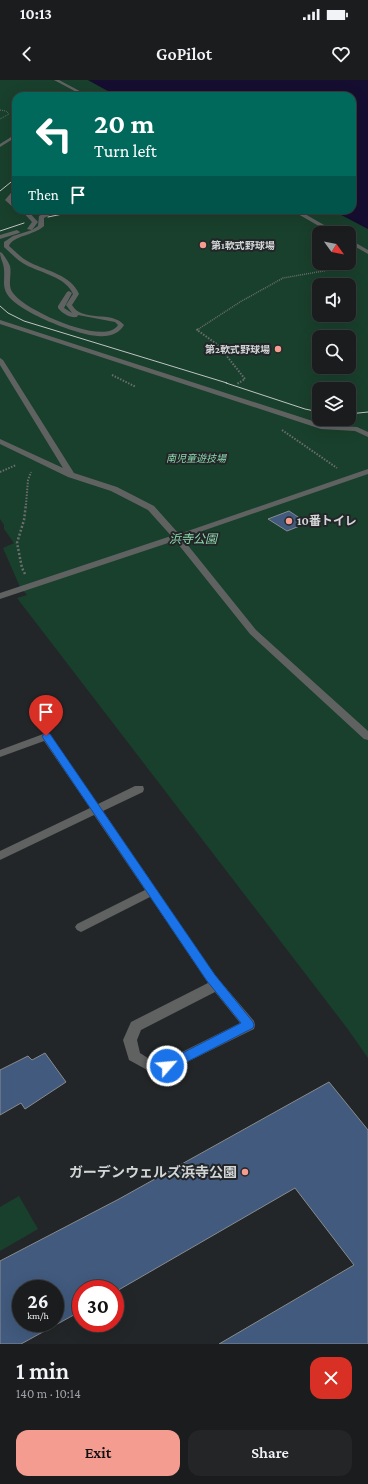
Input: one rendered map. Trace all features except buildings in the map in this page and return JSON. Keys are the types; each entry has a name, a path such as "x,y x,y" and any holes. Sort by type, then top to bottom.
{"street":[{"path":"56,80 79,92"},
{"path":"0,146 12,138"},
{"path":"26,214 32,220"},
{"path":"0,238 24,233 30,229 34,225 27,214"},
{"path":"0,249 9,258 12,264 15,273 14,289 21,299 28,305 46,314 84,327 104,331 113,327 113,324 110,323 74,316 65,312 61,306 68,298 70,290 20,263 2,246 2,243 7,238 33,230 37,226 37,217 42,214"},
{"path":"0,254 8,267 8,289 12,297 21,305 43,316 91,333 104,334 118,330 121,325 117,321 80,314 73,311 69,305 76,294 73,286 27,263 6,246 6,242 10,239 39,228 41,224 40,218 46,214"},
{"path":"301,214 323,226"},
{"path":"356,245 368,252"},
{"path":"0,322 324,427 357,429 368,436"},
{"path":"0,360 71,475"},
{"path":"0,441 71,475 114,489 151,508 177,537 253,632 368,737"},
{"path":"0,596 368,471"},
{"path":"0,754 46,736 216,985 249,1025 167,1066 149,1065 134,1056 130,1040 136,1026 216,985"},
{"path":"0,856 139,789"},
{"path":"81,927 152,891"}],"path":[{"path":"0,110 6,111 9,114 0,119"},
{"path":"222,395 245,379 218,345 197,330 218,315 283,278 330,270"},
{"path":"280,428 350,477"},
{"path":"33,586 22,568 17,543 24,520 28,480 36,458"}],"green space":[{"name":"浜寺公園","path":"0,80 88,80 110,92 12,92 12,214 340,214 368,229 368,1058 347,1028 17,598 27,595 20,587 3,548 14,543 4,529 4,525 0,519"},
{"path":"19,1196 38,1229 0,1251 0,1207"}],"shaded area":[{"path":"88,80 368,80 368,229 340,214 356,214 356,92 110,92"}],"tram line":[{"path":"0,191 12,181"},
{"path":"48,217 63,214"},
{"path":"0,231 24,223"},
{"path":"0,306 8,313 24,321 227,383"},
{"path":"226,383 312,410"},
{"path":"356,413 368,412"}],"place":[{"name":"第1軟式野球場","path":"203,245"},
{"name":"第2軟式野球場","path":"278,349"},
{"name":"10番トイレ","path":"289,521"},
{"name":"ガーデンウェルズ浜寺公園","path":"245,1172"}],"route":[{"path":"46,736 211,978 249,1025 167,1066"}],"park label":[{"name":"南児童遊技場","path":"196,458"}]}
